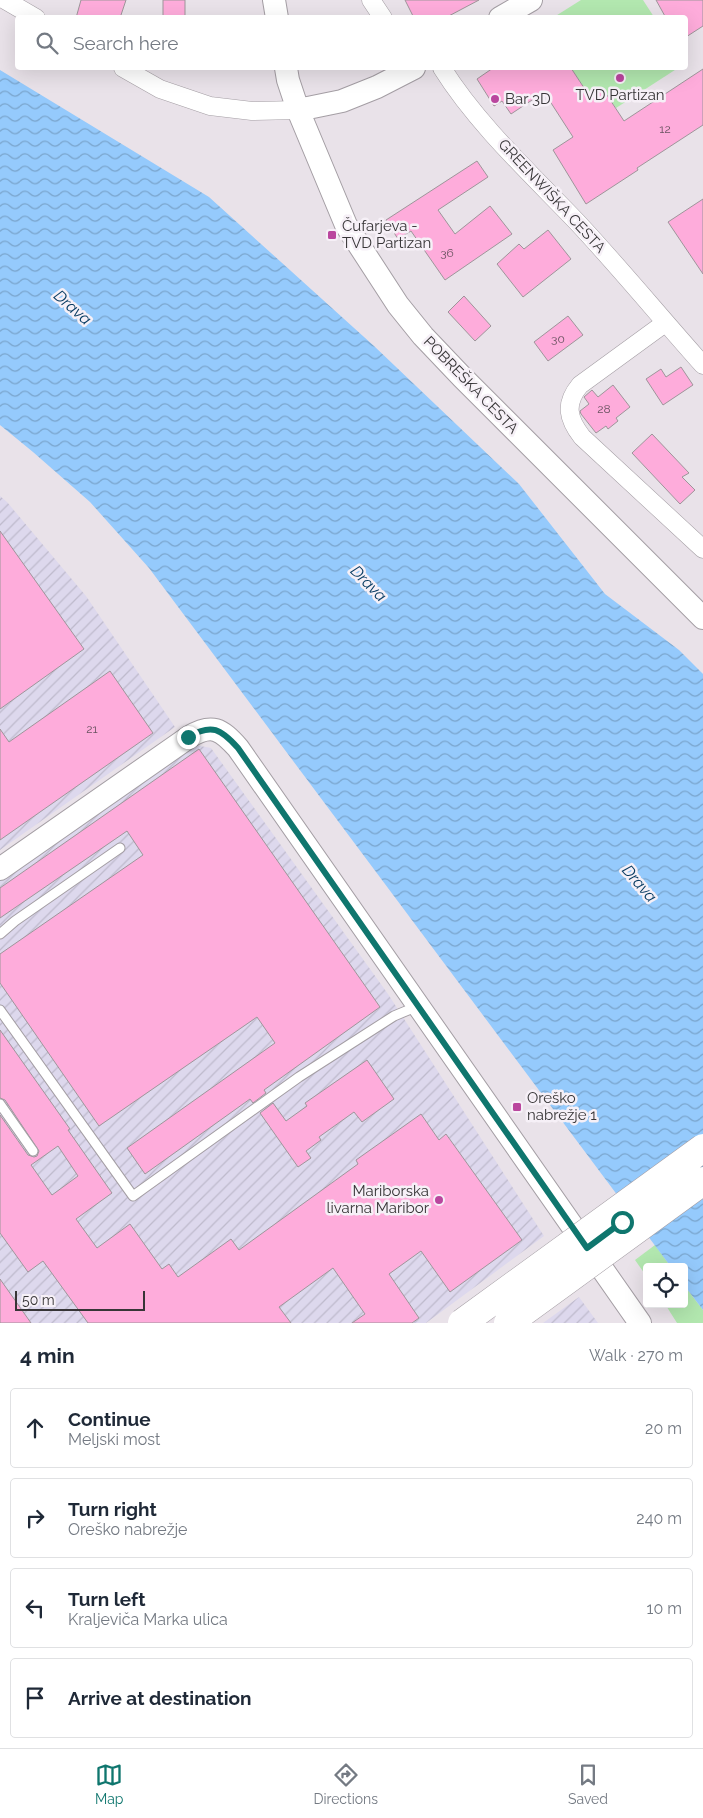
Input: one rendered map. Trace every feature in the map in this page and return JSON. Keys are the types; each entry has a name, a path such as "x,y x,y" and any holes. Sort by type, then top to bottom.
{"highway":[{"path":"462,1323 703,1148"},
{"path":"508,1323 703,1181"}],"street":[{"path":"274,0 276,15"},
{"path":"371,0 381,15"},
{"path":"505,15 531,0"},
{"path":"11,2 31,15"},
{"path":"127,70 160,89 210,106 252,111 298,110 342,101 377,88 410,70"},
{"name":"POBREŠKA CESTA","path":"286,70 298,110 346,225 398,305 423,336 462,377 703,618"},
{"name":"GREENWIŠKA CESTA","path":"443,70 488,127 581,226 703,365"},
{"path":"665,323 580,385 572,394 570,415 574,426 582,437 703,549"},
{"path":"0,869 188,737 200,730 221,731 238,748 640,1323"},
{"path":"587,1248 703,1164"}],"lane":[{"path":"0,934 15,921 120,848"},
{"path":"0,1010 133,1196 299,1076 394,1016 418,1006"},
{"path":"0,1104 33,1151"}],"shaded area":[{"path":"0,496 86,596 175,727 0,850"},
{"path":"195,745 211,748 388,994 544,1236 426,1323 0,1323 0,881"},
{"path":"579,1297 598,1323 543,1323"}],"green space":[{"path":"581,0 643,0 653,15 557,15"},
{"name":"TVD Partizan","path":"572,70 675,70 616,108 603,89 590,97"},
{"path":"655,1245 668,1263 643,1263 643,1271 635,1260"},
{"path":"688,1290 703,1310 703,1323 677,1323 668,1308 688,1308"}],"water":[{"name":"Drava","path":"0,70 209,197 374,346 519,484 605,594 679,650 703,674 703,1310 688,1290 688,1263 668,1263 149,568 90,502 0,425"}],"building":[{"path":"81,0 126,0 121,15 77,15"},
{"path":"163,0 185,0 185,15 163,15"},
{"path":"405,0 479,0 451,15 412,15"},
{"path":"656,0 703,0 703,26 688,36 688,15 664,15"},
{"path":"703,69 703,125 586,204 553,150 573,137 544,92 511,114 502,101 494,106 477,79 490,70 572,70 590,97 603,89 624,121"},
{"path":"477,161 488,177 438,210 455,234 490,206 512,234 445,280 411,231 398,239 386,220"},
{"path":"703,199 703,274 668,222"},
{"path":"548,230 571,259 523,297 497,264 519,244 524,249"},
{"path":"464,296 491,326 475,341 448,312"},
{"path":"568,316 583,335 548,361 534,342"},
{"path":"681,367 693,385 663,405 646,379 661,369 666,377"},
{"path":"613,385 630,407 616,418 618,421 608,429 606,426 596,433 580,411 589,404 584,397 592,390 598,397"},
{"path":"652,434 689,473 682,477 695,490 680,504 632,453"},
{"path":"0,531 84,649 0,709"},
{"path":"110,671 153,733 0,840 0,729 9,742"},
{"path":"199,749 380,1007 264,1090 266,1093 253,1103 250,1099 145,1174 127,1148 275,1043 257,1017 99,1126 0,983 0,954 143,855 127,831 0,918 0,888"},
{"path":"0,1030 70,1129 68,1130 112,1193 76,1219 97,1248 130,1224 162,1269 169,1264 178,1277 231,1239 239,1250 358,1164 356,1160 421,1114 439,1140 446,1134 522,1240 450,1292 421,1251 389,1274 419,1318 412,1323 352,1323 365,1314 333,1268 279,1307 291,1323 88,1323 43,1261 28,1272 0,1233 0,1115 28,1155 37,1156 39,1151 5,1100 0,1098","holes":["58,1146 78,1176 52,1195 31,1165"]},
{"path":"367,1060 394,1099 362,1122 354,1112 319,1137 321,1140 306,1151 311,1158 298,1167 260,1113 273,1103 286,1121 307,1106 305,1103"},
{"path":"0,1279 31,1323 0,1323"}],"place":[{"name":"TVD Partizan","path":"620,78"},
{"name":"Bar 3D","path":"495,99"},
{"name":"Čufarjeva - TVD Partizan","path":"332,235"},
{"name":"Oreško nabrežje 1","path":"517,1107"},
{"name":"Mariborska livarna Maribor","path":"439,1200"}],"route":[{"path":"188,737 200,730 221,731 238,748 587,1248 622,1222"}]}
